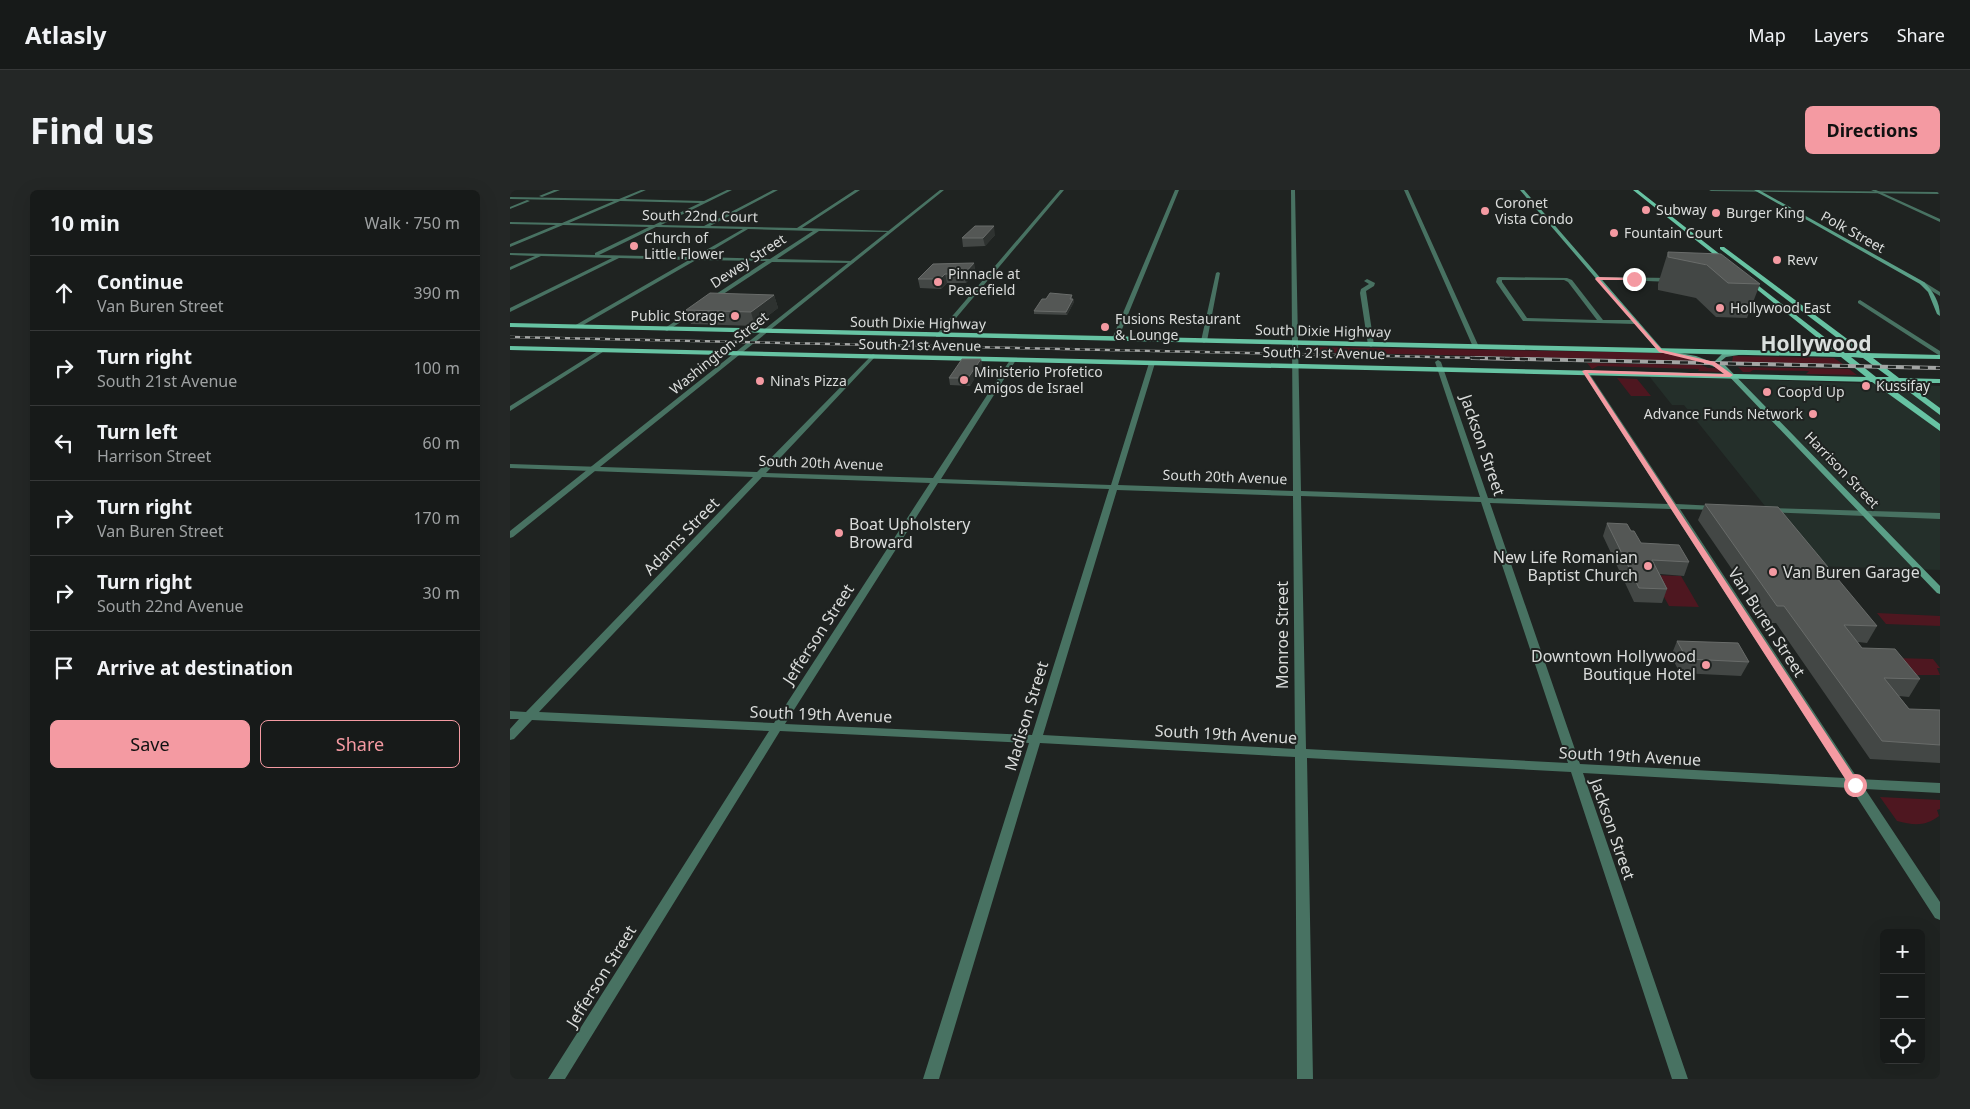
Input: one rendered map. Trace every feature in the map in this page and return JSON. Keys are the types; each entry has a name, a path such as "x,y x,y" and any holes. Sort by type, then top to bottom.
{"main road":[{"path":"1522,190 1661,351"},
{"path":"1635,190 1678,214"},
{"path":"1646,190 1652,195"},
{"name":"Polk Street","path":"1756,190 1922,284"},
{"path":"1660,205 1733,267"},
{"path":"1714,241 1940,412"},
{"path":"1740,273 1802,321 1820,331 1875,380 1940,428"},
{"path":"1922,284 1930,291 1940,314"},
{"path":"1802,321 1817,320"},
{"name":"South Dixie Highway","path":"510,325 938,336 1940,356"},
{"name":"South 21st Avenue","path":"510,348 1152,363 1439,365 1898,380"},
{"name":"Harrison Street","path":"1661,351 1694,357 1724,369 1940,592"},
{"path":"1724,369 1718,361 1719,358 1724,355 1746,353"},
{"path":"1848,355 1876,374 1898,380 1940,381"}],"street":[{"path":"510,208 558,190"},
{"path":"510,246 644,190"},
{"path":"594,256 730,190"},
{"path":"704,227 776,190"},
{"name":"Dewey Street","path":"796,230 858,190"},
{"name":"Washington Street","path":"510,535 942,190"},
{"path":"938,336 1062,190"},
{"path":"1115,339 1177,190"},
{"name":"Monroe Street","path":"1293,190 1299,754 1305,1079"},
{"path":"1406,190 1476,347"},
{"path":"1711,190 1940,193"},
{"path":"1875,191 1940,221"},
{"path":"510,198 706,202"},
{"name":"South 22nd Court","path":"510,223 890,231"},
{"path":"576,327 746,229"},
{"name":"Dewey Street","path":"667,329 817,230"},
{"path":"510,254 852,262"},
{"path":"510,269 542,254"},
{"path":"510,310 618,256"},
{"path":"1204,341 1218,273"},
{"path":"1602,322 1570,281 1565,279 1499,278 1499,282 1525,320 1602,322 1636,322"},
{"path":"1597,278 1677,280"},
{"path":"1367,281 1372,282 1372,285 1363,290 1370,345"},
{"path":"1740,281 1751,281"},
{"name":"Polk Street","path":"1922,284 1940,294"},
{"path":"1860,302 1940,356"},
{"path":"510,409 603,350"},
{"name":"Adams Street","path":"510,736 873,356"},
{"name":"Jefferson Street","path":"556,1079 776,729 1013,360"},
{"name":"Madison Street","path":"931,1079 1152,363"},
{"name":"Jackson Street","path":"1439,365 1680,1079"},
{"name":"Van Buren Street","path":"1585,371 1940,914"},
{"name":"South 20th Avenue","path":"510,466 1728,508"},
{"path":"1755,509 1940,516"},
{"name":"South 19th Avenue","path":"510,715 1036,740 1855,785 1940,788"}],"shaded area":[{"path":"1308,347 1669,353 1699,361 1307,352"},
{"path":"1733,356 1834,358 1843,364 1732,362"},
{"path":"1587,363 1701,365 1708,368 1718,368 1720,372 1698,371 1699,369 1598,366 1592,369"},
{"path":"1738,367 1849,369 1857,375 1806,374 1809,371 1753,370 1743,372"},
{"path":"1649,376 1940,386 1940,570 1813,566 1684,405 1672,405"},
{"path":"1617,378 1637,379 1651,396 1631,396"},
{"path":"1652,575 1681,576 1699,607 1669,606"},
{"path":"1877,613 1940,616 1940,626 1886,624"},
{"path":"1893,658 1933,659 1940,668 1937,668 1940,675 1905,675"},
{"path":"1880,797 1940,800 1940,809 1937,810 1939,816 1929,822 1919,824 1897,821"}],"building":[{"path":"975,226 994,226 983,238 962,238"},
{"path":"1668,252 1721,254 1760,284 1728,283 1707,265 1668,257"},
{"path":"974,263 964,274 945,274 940,279 918,279 933,264"},
{"path":"710,293 774,295 751,312 686,310"},
{"path":"1050,293 1072,295 1070,299 1073,299 1066,312 1034,311 1042,299 1046,299"},
{"path":"962,359 981,359 968,378 949,378"},
{"path":"1705,504 1778,507 1877,626 1844,625 1862,648 1895,649 1920,679 1884,678 1909,709 1940,710 1940,745 1882,741 1784,606 1777,606"},
{"path":"1607,523 1627,524 1641,543 1679,545 1689,562 1652,560 1667,589 1639,588"},
{"path":"1677,641 1738,643 1749,662 1687,659"}],"railway":[{"path":"510,337 1530,359"},
{"path":"1472,358 1940,368"}],"place":[{"name":"Subway","path":"1646,210"},
{"name":"Coronet Vista Condo","path":"1485,211"},
{"name":"Burger King","path":"1716,213"},
{"name":"Fountain Court","path":"1614,233"},
{"name":"Church of Little Flower","path":"634,246"},
{"name":"Revv","path":"1777,260"},
{"name":"Pinnacle at Peacefield","path":"938,282"},
{"name":"Hollywood East","path":"1720,308"},
{"name":"Public Storage","path":"735,316"},
{"name":"Fusions Restaurant & Lounge","path":"1105,327"},
{"name":"Ministerio Profetico Amigos de Israel","path":"964,380"},
{"name":"Nina's Pizza","path":"760,381"},
{"name":"Kussifay","path":"1866,386"},
{"name":"Coop'd Up","path":"1767,392"},
{"name":"Advance Funds Network","path":"1813,414"},
{"name":"Boat Upholstery Broward","path":"839,533"},
{"name":"New Life Romanian Baptist Church","path":"1648,566"},
{"name":"Van Buren Garage","path":"1773,572"},
{"name":"Downtown Hollywood Boutique Hotel","path":"1706,665"}],"district":[{"name":"Hollywood","path":"1816,344"}],"route":[{"path":"1634,279 1597,278 1661,351 1694,357 1724,369 1730,375 1585,371 1855,785"}]}
